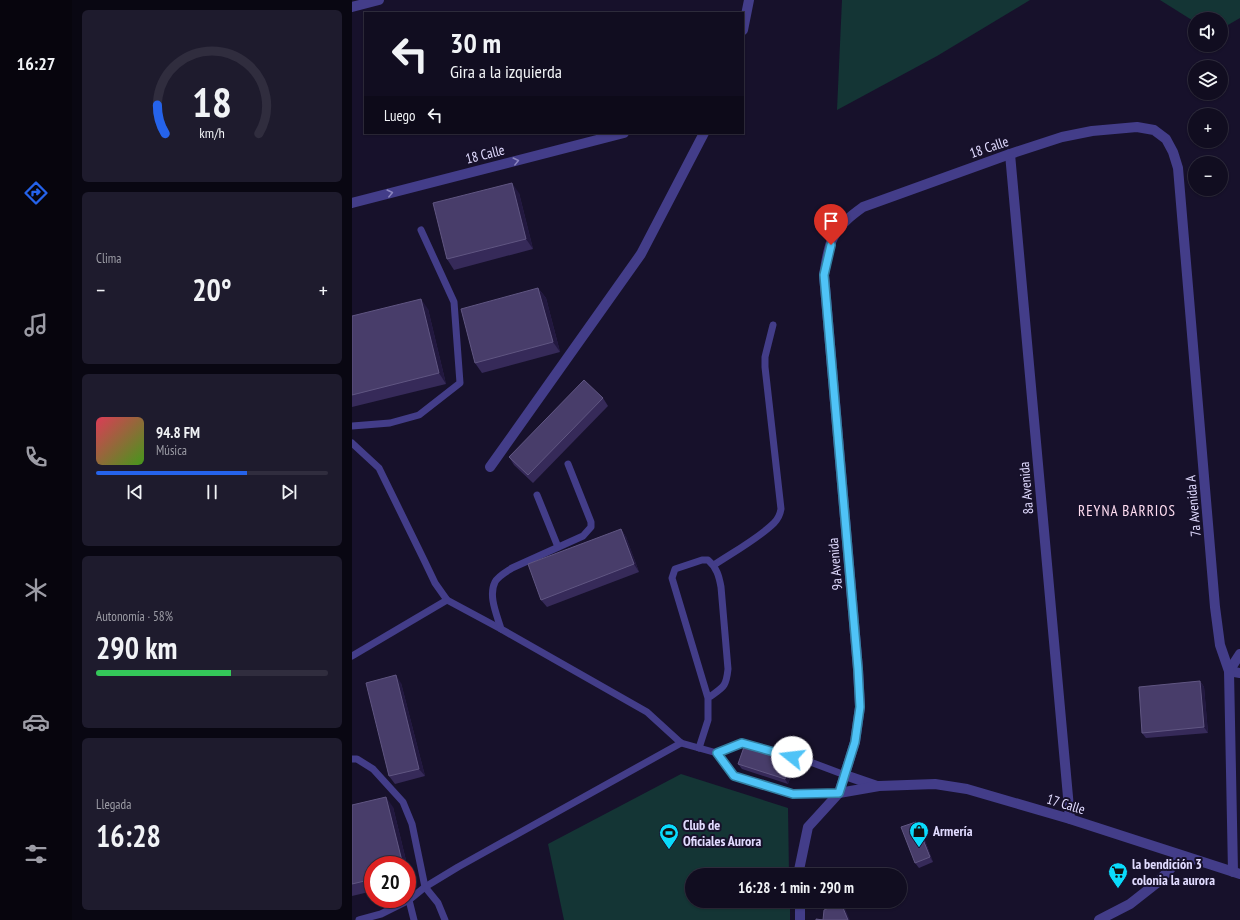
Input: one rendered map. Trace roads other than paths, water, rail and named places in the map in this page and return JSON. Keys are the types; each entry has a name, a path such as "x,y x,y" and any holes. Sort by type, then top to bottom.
{"street":[{"path":"352,7 379,0"},
{"path":"744,25 749,0"},
{"name":"18 Calle","path":"834,236 846,221 863,207 1010,154 1062,137 1092,130 1137,127 1154,130 1166,140"},
{"name":"18 Calle","path":"352,203 620,134"},
{"path":"490,467 641,254 703,134"},
{"name":"7a Avenida A","path":"1166,140 1173,152 1178,168 1215,607 1220,645 1228,671 1236,873"},
{"name":"8a Avenida","path":"1010,154 1070,819"},
{"name":"9a Avenida","path":"799,868 808,827 839,793 855,742 860,707 824,275 828,254 834,236"},
{"path":"1240,654 1228,671 1240,673"},
{"name":"17 Calle","path":"845,775 879,786"},
{"name":"17 Calle","path":"839,793 879,786 935,784 967,789 1070,819 1236,873"},
{"path":"1098,920 1130,904 1158,882 1182,856"},
{"path":"800,908 800,920"}],"lane":[{"path":"352,426 390,423 419,415 460,383 454,302 421,230"},
{"path":"714,565 762,534 775,523 781,509 765,367 765,357 773,326"},
{"path":"352,443 379,468 435,583 447,600 647,712 681,743 717,753 742,743 805,760 845,775"},
{"path":"501,629 493,602 492,591 495,582 512,568 583,536 591,527 591,522 568,464"},
{"path":"537,495 558,547"},
{"path":"699,748 708,720 708,698 672,578 675,569 708,560 714,565 721,587 728,669 726,682 722,688 708,698"},
{"path":"352,656 447,600"},
{"path":"416,895 458,867 681,743"},
{"path":"717,753 734,776 793,794 839,793"},
{"path":"352,759 356,759 373,769 403,802 412,824 426,887 438,903 445,920"},
{"path":"359,920 381,914 393,908"},
{"path":"411,908 414,920"}],"place":[{"name":"Armería","path":"919,848"},
{"name":"Club de Oficiales Aurora","path":"669,850"},
{"name":"la bendición 3 colonia la aurora","path":"1118,889"}],"district":[{"name":"REYNA BARRIOS","path":"1127,511"}]}
